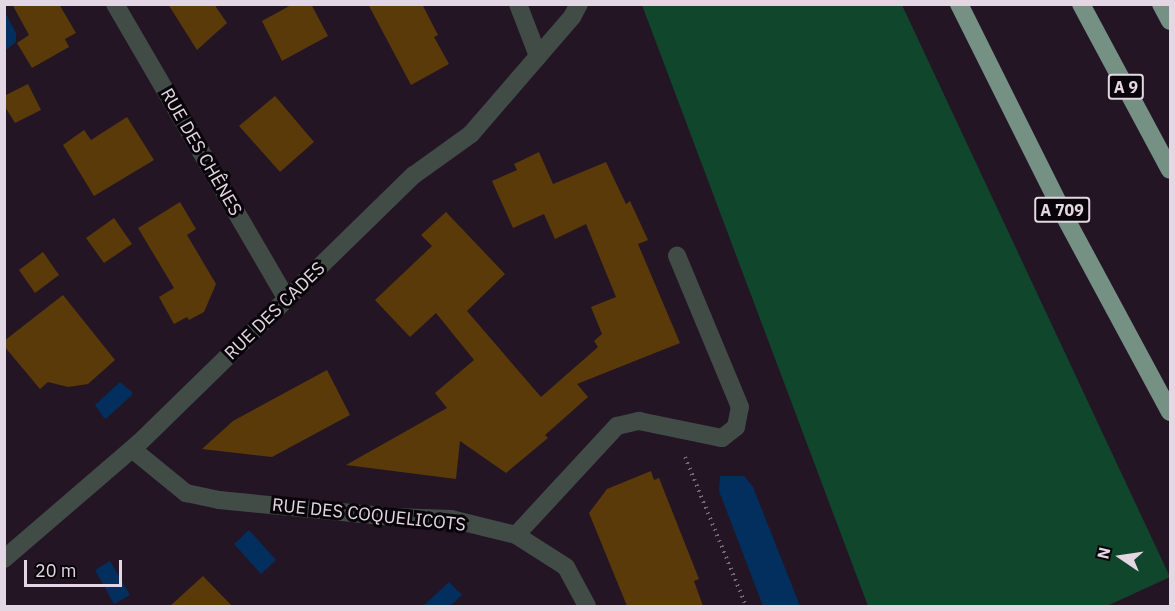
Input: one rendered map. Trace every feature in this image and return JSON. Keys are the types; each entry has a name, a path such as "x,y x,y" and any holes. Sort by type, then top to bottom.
{"highway":[{"name":"A 709","path":"959,4 1066,219 1170,412"},
{"name":"A 9","path":"1081,4 1170,170"},
{"path":"1161,4 1170,21"}],"street":[{"name":"RUE DES CHÊNES","path":"115,4 287,299"},
{"path":"518,4 538,56"},
{"name":"RUE DES CADES","path":"4,559 132,449 414,175 471,134 579,4"},
{"path":"516,535 617,426 639,421 722,438 736,427 740,407 677,256"},
{"name":"RUE DES COQUELICOTS","path":"132,449 186,493 219,500 393,517 451,519 516,535 566,567 588,606"}],"path":[{"path":"674,428 746,606"}],"green space":[{"path":"642,5 902,5 1170,577 1107,606 868,606"}],"water":[{"path":"5,12 16,33 16,42 5,51"},
{"path":"120,382 132,392 132,395 107,418 104,418 95,405"},
{"path":"720,476 744,476 753,487 800,606 763,606 719,491"},
{"path":"249,530 276,560 261,574 234,544"},
{"path":"110,561 130,595 114,604 95,570"},
{"path":"449,582 462,595 450,606 423,606"}],"building":[{"path":"12,4 59,4 76,33 65,39 69,47 32,68 17,43 29,35"},
{"path":"168,4 214,4 227,23 197,50"},
{"path":"293,4 311,4 328,36 282,61 262,21"},
{"path":"368,4 422,4 438,35 434,37 449,64 411,85"},
{"path":"28,84 41,110 15,123 4,105 4,96"},
{"path":"275,96 314,142 280,172 239,126"},
{"path":"127,117 154,160 94,196 63,145 84,130 91,140"},
{"path":"539,152 553,184 606,162 626,204 630,201 648,240 638,244 680,343 577,384 588,397 545,435 548,438 506,473 460,441 456,479 346,465 447,408 435,393 474,360 436,313 410,337 375,300 432,246 421,235 446,212 505,274 467,311 541,397 598,347 594,341 602,334 591,307 616,297 586,224 555,239 544,214 513,228 492,181 517,170 514,164"},
{"path":"180,202 196,229 187,235 216,284 204,312 189,320 187,317 174,324 159,297 174,288 138,228"},
{"path":"114,218 132,244 104,263 86,238"},
{"path":"43,252 59,275 35,293 19,270"},
{"path":"63,295 115,360 88,384 68,387 48,382 40,389 4,346 4,341"},
{"path":"327,370 350,415 272,457 202,449 233,421"},
{"path":"651,471 654,480 659,478 699,579 694,581 703,606 627,606 589,513 607,489"},
{"path":"203,576 232,606 170,606"}]}
